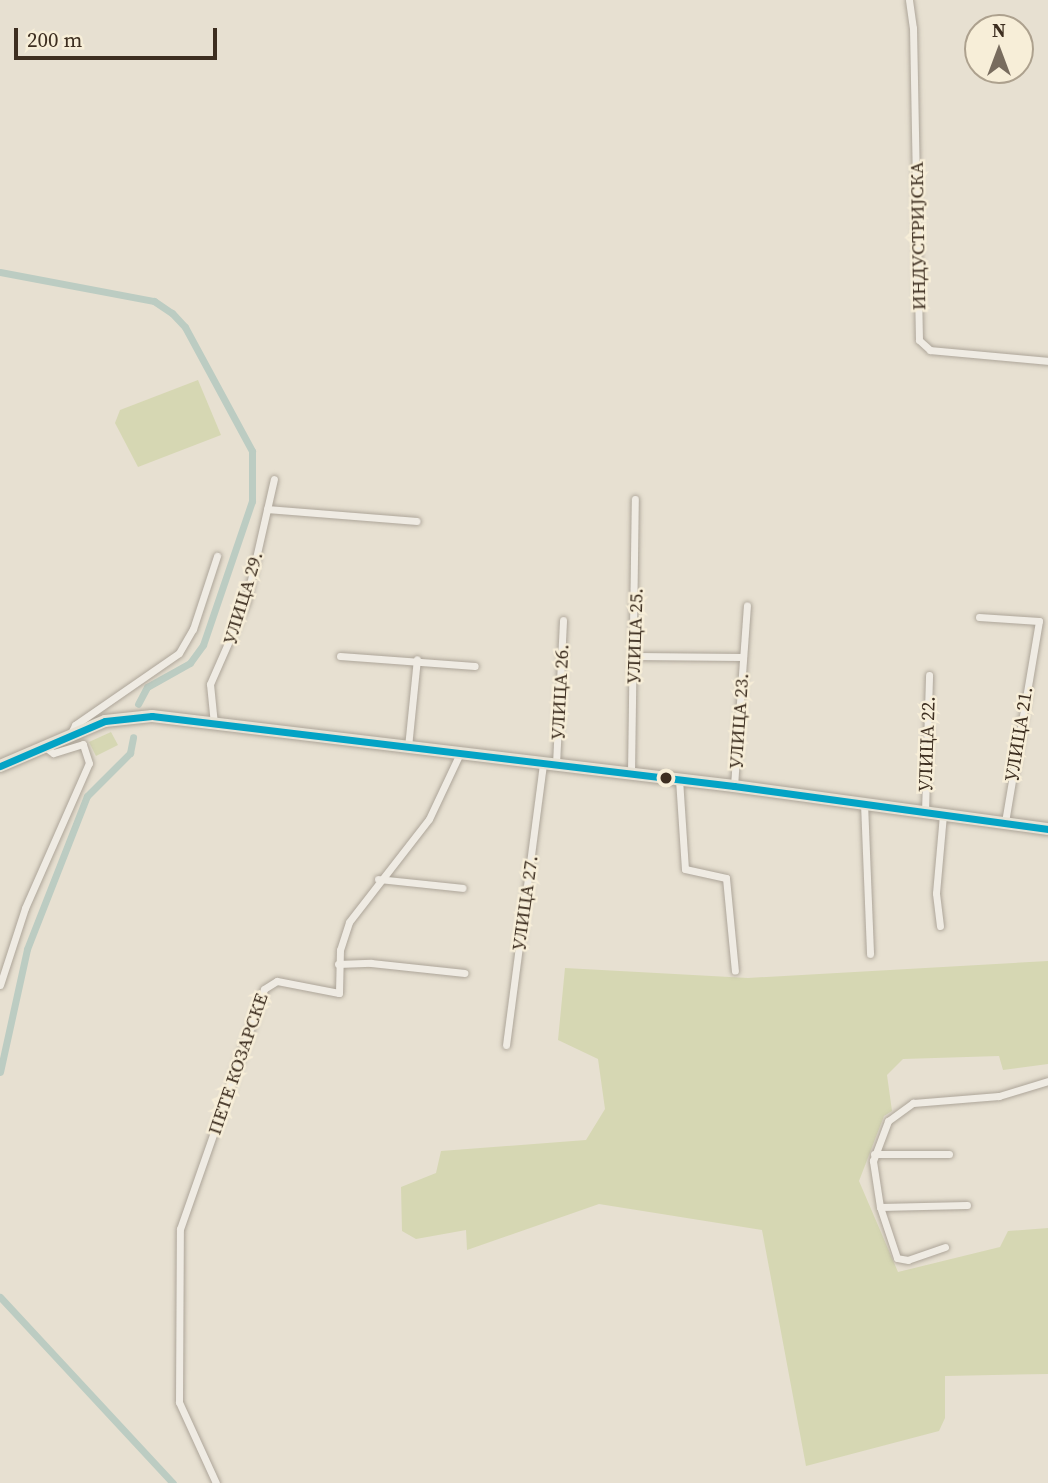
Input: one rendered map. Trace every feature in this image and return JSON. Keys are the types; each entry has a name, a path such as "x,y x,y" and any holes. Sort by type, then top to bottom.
{"main road":[{"path":"0,766 70,736 126,717 460,752 1048,829"}],"street":[{"name":"ИНДУСТРИЈСКА","path":"909,0 918,180 919,341 930,350 1048,361"},
{"name":"УЛИЦА 29.","path":"214,725 210,684 246,602 274,479"},
{"name":"УЛИЦА 25.","path":"631,773 635,499"},
{"path":"267,509 418,521"},
{"path":"70,736 75,725 179,653 193,629 217,556"},
{"name":"УЛИЦА 23.","path":"734,786 747,605"},
{"name":"УЛИЦА 21.","path":"979,617 1039,621 1005,823"},
{"name":"УЛИЦА 26.","path":"550,763 563,620"},
{"path":"340,656 417,659 475,666"},
{"name":"УЛИЦА 23.","path":"634,656 743,657"},
{"path":"408,747 417,659"},
{"name":"УЛИЦА 22.","path":"925,812 929,675"},
{"path":"0,985 25,908 89,763 83,744 53,753 45,747"},
{"name":"ПЕТЕ КОЗАРСКЕ","path":"216,1483 179,1402 180,1229 264,989 276,981 337,995 338,964 349,922 379,879 429,818 460,752"},
{"name":"УЛИЦА 27.","path":"506,1045 550,763"},
{"path":"679,779 685,869 726,877 736,971"},
{"path":"864,803 870,954"},
{"path":"940,926 936,893 943,815"},
{"path":"379,879 463,888"},
{"path":"338,964 372,962 464,973"},
{"path":"945,1247 908,1260 897,1258 880,1207 874,1154 888,1121 906,1105 999,1096 1048,1081"},
{"path":"874,1154 948,1154"},
{"path":"880,1207 967,1205"}],"green space":[{"path":"198,380 221,435 138,467 115,423 120,410"},
{"path":"111,732 118,745 96,756 89,742"},
{"path":"1048,961 1048,1064 1003,1070 999,1056 903,1059 887,1075 892,1111 884,1116 859,1181 898,1272 1000,1247 1008,1231 1048,1228 1048,1374 945,1376 945,1418 939,1431 806,1466 762,1230 599,1204 467,1250 466,1230 416,1239 402,1231 401,1187 436,1173 441,1151 586,1140 605,1109 598,1059 558,1040 565,968 748,978"}],"waterway":[{"path":"0,272 154,301 172,313 185,327 252,451 252,501 203,645 190,663 147,687 138,704"},
{"path":"0,1072 27,949 87,796 130,753 133,737"},
{"path":"0,1297 173,1483"}],"transit line":[{"path":"0,766 105,721 152,716 734,786 1048,829"}]}
